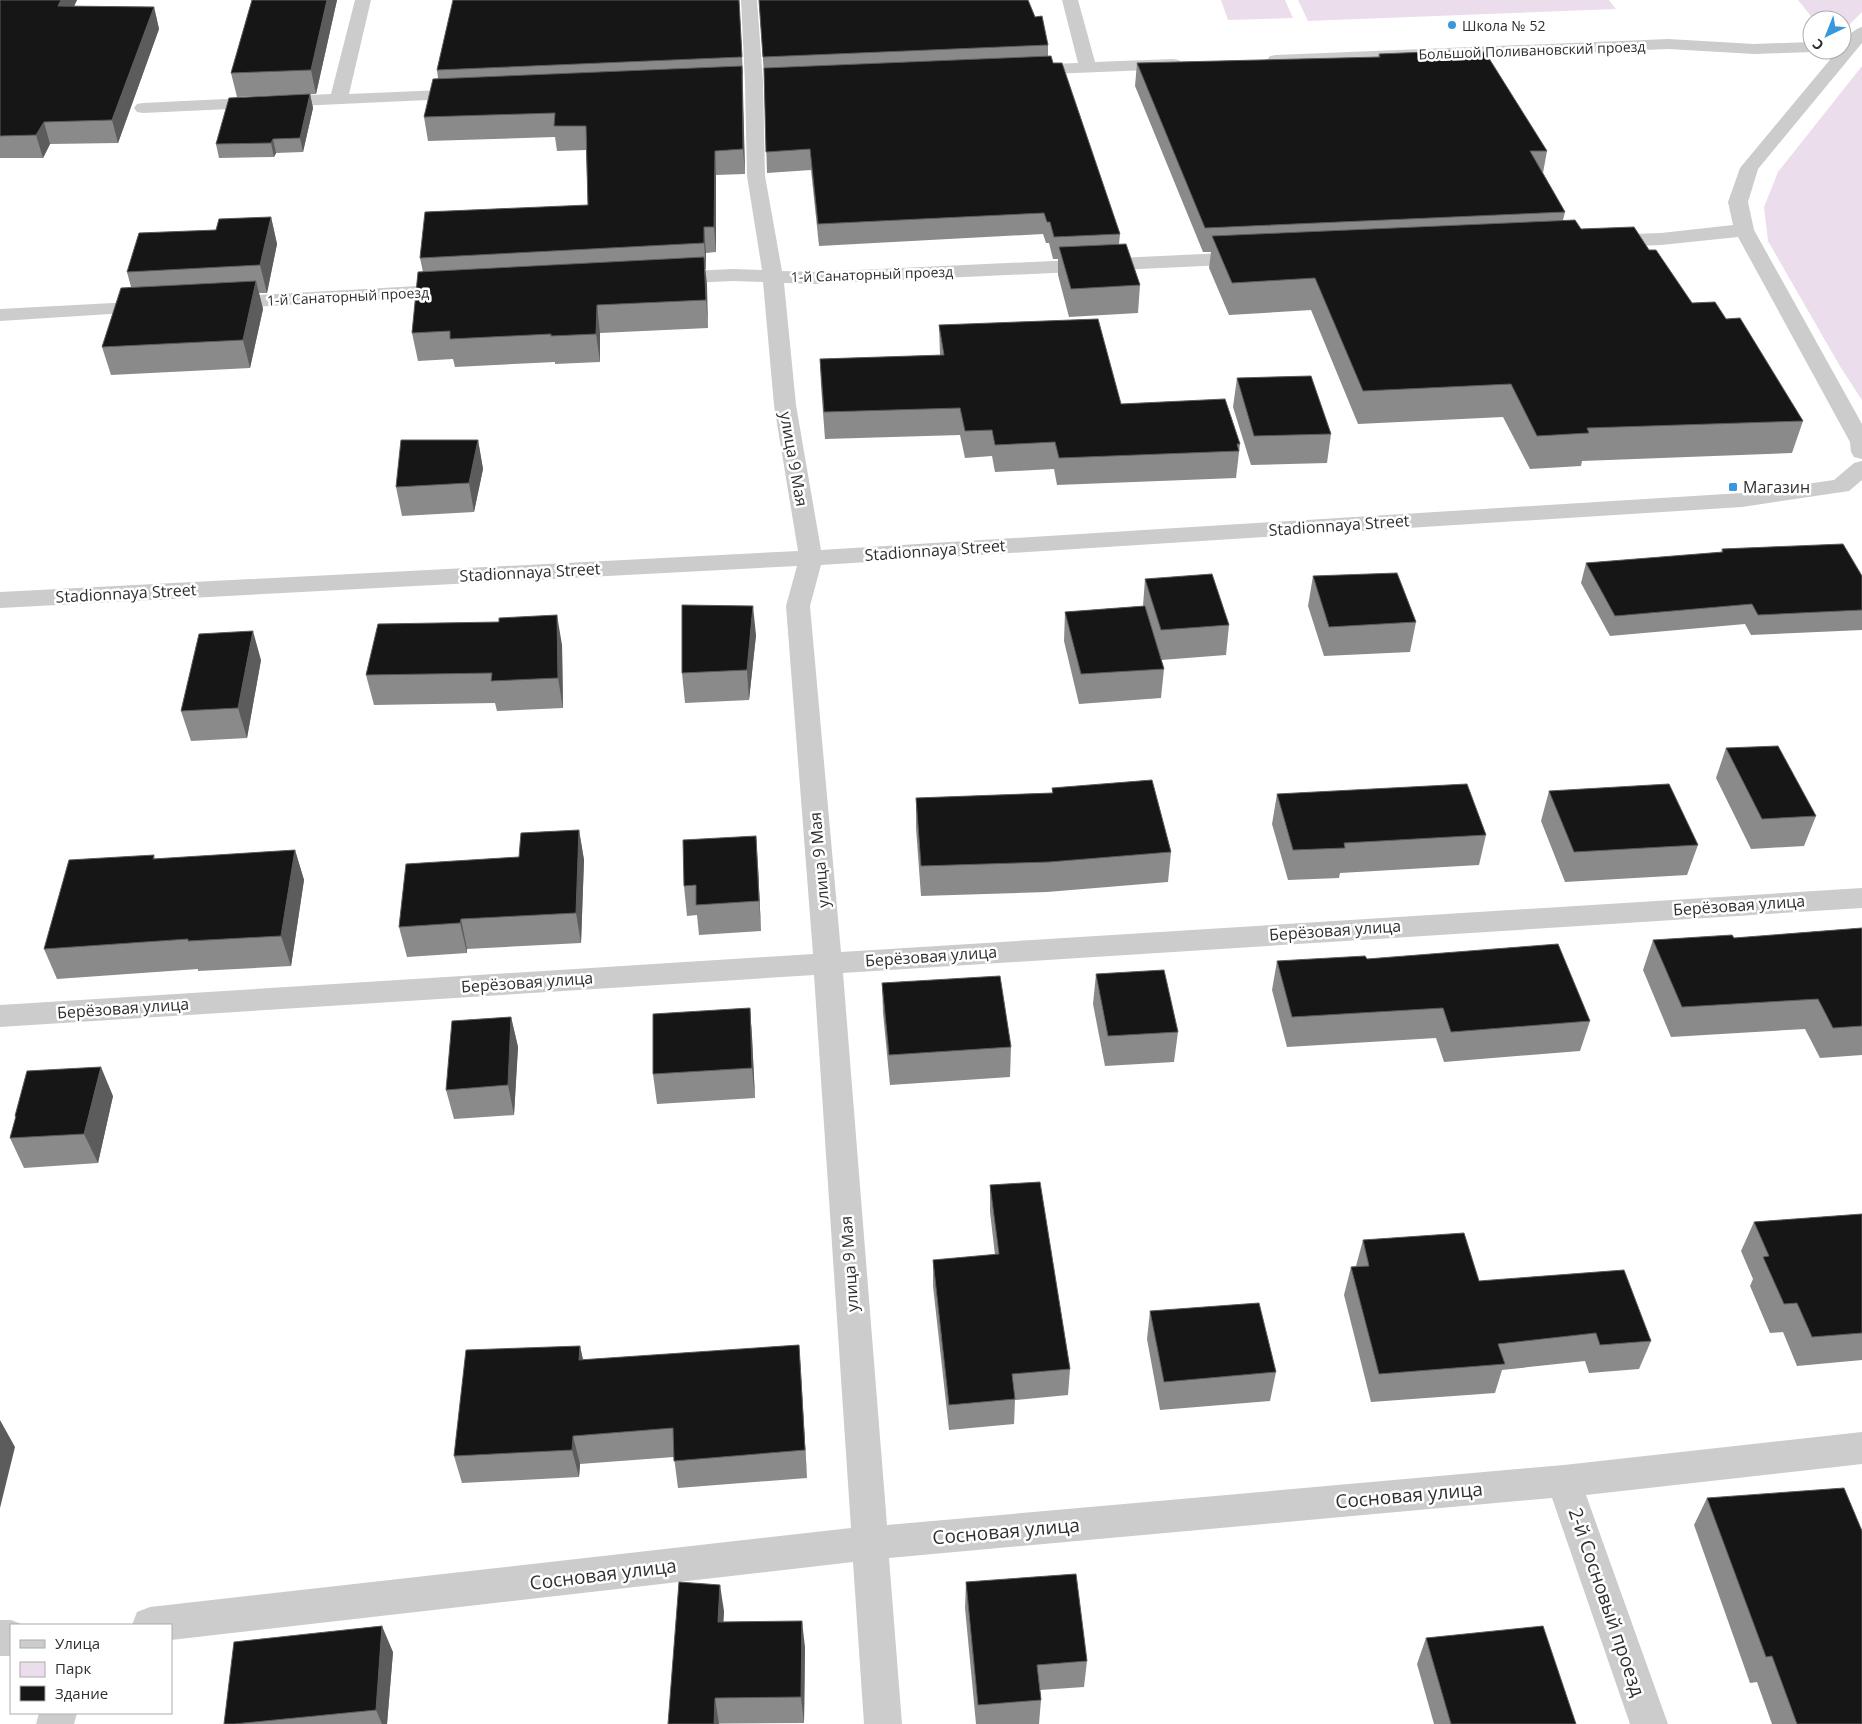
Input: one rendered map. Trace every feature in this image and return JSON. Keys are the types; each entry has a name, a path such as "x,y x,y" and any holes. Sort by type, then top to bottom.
{"street":[{"path":"339,100 363,0"},
{"name":"улица 9 Мая","path":"749,0 754,82 756,176 773,276 785,404 811,558 798,606 828,962 883,1724"},
{"path":"1070,0 1088,67"},
{"name":"Большой Поливановский проезд","path":"1255,61 1668,44 1754,49 1802,47"},
{"path":"1836,60 1750,168 1738,202 1744,230 1862,447"},
{"path":"1010,71 1186,64"},
{"path":"143,108 487,93"},
{"path":"1581,242 1661,239 1744,230"},
{"name":"1-й Санаторный проезд","path":"654,279 733,275 814,278 1262,257"},
{"name":"1-й Санаторный проезд","path":"208,304 475,289"},
{"path":"0,316 168,306"},
{"name":"Stadionnaya Street","path":"0,600 811,558 1742,500 1841,486 1862,468"},
{"name":"Берёзовая улица","path":"0,1016 828,962 1862,898"},
{"name":"Сосновая улица","path":"159,1624 869,1543 1564,1481 1862,1448"},
{"name":"2-й Сосновый проезд","path":"1564,1481 1649,1724"}],"green space":[{"path":"1221,0 1285,0 1293,18 1228,20"},
{"path":"1298,0 1609,0 1616,9 1308,21"},
{"path":"1798,0 1862,0 1862,12 1852,22 1852,10 1806,10"},
{"path":"1862,66 1862,400 1841,368 1768,241 1764,207 1778,172"}],"building":[{"path":"0,0 61,0 58,6 154,7 112,120 44,122 36,135 0,136"},
{"path":"252,0 327,0 311,70 231,73"},
{"path":"453,0 739,0 742,57 437,70"},
{"path":"759,0 1028,0 1035,17 1042,16 1048,45 763,57"},
{"path":"1450,51 1451,53 1485,52 1547,151 1530,151 1565,212 1205,228 1137,63 1380,57 1379,54"},
{"path":"1051,56 1053,63 1062,63 1120,234 1054,237 1050,222 1047,222 1044,213 818,224 810,149 766,152 764,68"},
{"path":"742,66 743,149 715,151 714,227 704,227 704,243 420,258 425,212 588,205 586,126 554,126 555,113 424,117 433,79"},
{"path":"310,94 300,138 273,139 271,143 216,144 229,98"},
{"path":"271,217 260,265 127,272 139,233 216,230 219,219"},
{"path":"1575,220 1581,229 1634,227 1649,250 1656,250 1692,303 1715,302 1726,319 1740,318 1803,421 1587,428 1589,433 1537,436 1511,384 1363,391 1315,278 1232,283 1212,236"},
{"path":"1126,244 1140,285 1071,289 1059,247"},
{"path":"704,257 706,300 597,305 596,334 551,336 551,334 450,339 450,331 412,333 418,272"},
{"path":"256,281 243,340 102,347 121,288"},
{"path":"1098,319 1121,404 1225,399 1240,444 1237,444 1239,451 1059,458 1055,442 995,445 992,430 965,431 960,408 824,412 820,359 944,355 939,325"},
{"path":"1311,376 1331,434 1254,436 1237,378"},
{"path":"401,440 478,440 469,483 396,487"},
{"path":"1843,544 1862,576 1862,610 1758,615 1752,604 1615,616 1586,563 1723,552 1722,549"},
{"path":"1397,573 1416,622 1329,627 1313,576"},
{"path":"1212,574 1229,625 1161,630 1145,579"},
{"path":"682,605 753,606 747,670 682,673"},
{"path":"1145,606 1164,669 1081,674 1065,612"},
{"path":"557,615 558,678 491,681 492,673 366,675 378,624 499,622 499,618"},
{"path":"253,631 238,708 181,711 199,634"},
{"path":"1778,746 1816,816 1762,819 1726,748"},
{"path":"1152,780 1171,852 1049,862 921,866 916,798 1053,793 1052,788"},
{"path":"1467,784 1486,835 1344,843 1345,848 1293,850 1277,794"},
{"path":"1669,784 1698,845 1574,852 1549,791"},
{"path":"579,830 576,913 461,919 460,923 399,927 406,864 519,857 521,833"},
{"path":"756,836 759,901 696,905 696,885 684,886 683,840"},
{"path":"295,850 281,936 188,941 188,939 44,949 69,860 154,855 153,859"},
{"path":"1862,928 1862,1026 1833,1028 1818,999 1682,1007 1653,940 1732,935 1734,938"},
{"path":"1558,944 1590,1021 1451,1032 1443,1008 1292,1017 1277,961 1365,956 1367,959"},
{"path":"1164,970 1178,1032 1108,1036 1096,974"},
{"path":"1000,976 1011,1047 889,1055 882,983"},
{"path":"750,1008 752,1068 653,1074 653,1014"},
{"path":"511,1017 508,1085 446,1090 452,1021"},
{"path":"101,1067 84,1134 10,1138 27,1071"},
{"path":"1040,1182 1070,1369 1012,1374 1015,1399 949,1405 933,1260 999,1254 990,1185"},
{"path":"1862,1214 1862,1333 1812,1337 1797,1303 1784,1304 1763,1257 1769,1256 1754,1222"},
{"path":"1464,1233 1479,1281 1624,1270 1651,1341 1600,1345 1596,1333 1498,1344 1505,1364 1379,1374 1351,1267 1369,1266 1363,1240"},
{"path":"1259,1303 1276,1372 1164,1382 1150,1311"},
{"path":"799,1345 805,1450 674,1461 673,1428 573,1436 572,1450 454,1456 466,1350 580,1346 579,1360"},
{"path":"1844,1488 1862,1531 1862,1724 1797,1724 1772,1656 1766,1657 1707,1498"},
{"path":"1076,1574 1087,1661 1037,1665 1041,1700 978,1705 966,1582"},
{"path":"679,1582 720,1585 718,1622 802,1621 801,1697 715,1698 714,1724 668,1724"},
{"path":"382,1626 376,1710 224,1724 234,1642"},
{"path":"1543,1626 1576,1724 1451,1724 1426,1638"}],"place":[{"name":"Школа № 52","path":"1452,25"},
{"name":"Магазин","path":"1733,487"}]}
